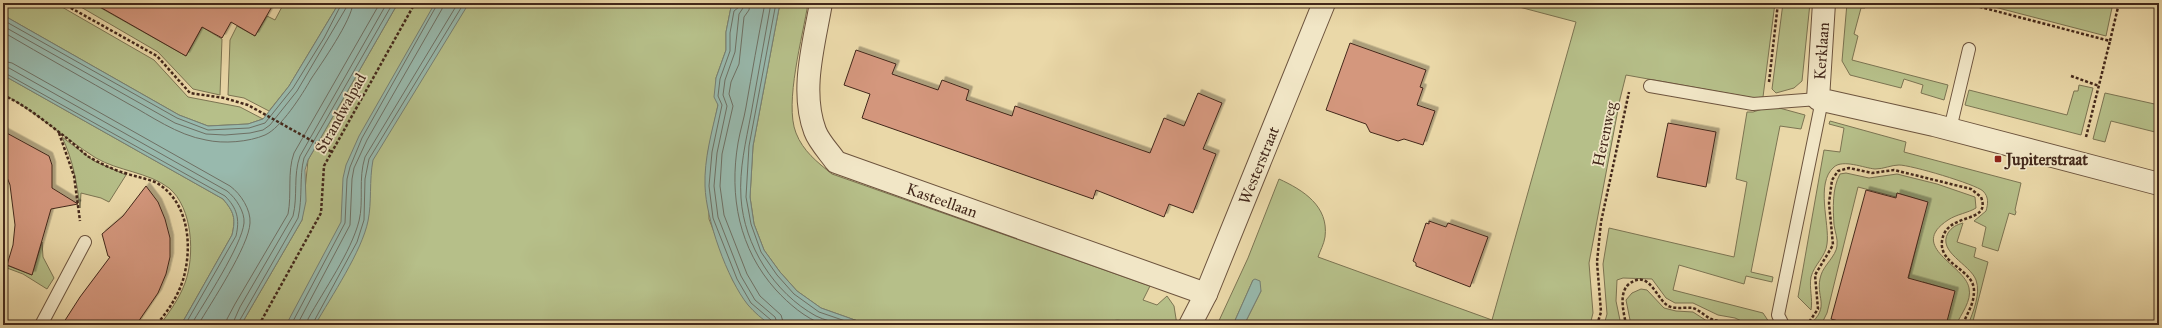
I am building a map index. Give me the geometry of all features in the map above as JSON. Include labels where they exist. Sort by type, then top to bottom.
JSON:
[{"type":"street","name":"Kasteellaan","points":[[821,3],[809,73],[808,102],[816,132],[836,162],[1206,294]]},
{"type":"street","name":"Westerstraat","points":[[1190,325],[1206,294],[1324,3]]},
{"type":"street","name":"Kerklaan","points":[[1818,99],[1824,3]]},
{"type":"street","points":[[1818,99],[1950,129],[2159,184]]},
{"type":"lane","points":[[1950,129],[1969,49]]},
{"type":"lane","points":[[1650,86],[1753,104],[1818,99],[1820,110],[1778,315],[1783,325]]},
{"type":"lane","points":[[41,325],[84,242]]},
{"type":"path","points":[[62,3],[157,56],[190,93],[224,98],[248,105],[332,152]]},
{"type":"path","name":"Strandwalpad","points":[[259,325],[321,213],[324,166],[415,3]]},
{"type":"path","points":[[1767,103],[1778,3]]},
{"type":"path","points":[[1965,3],[2110,41]]},
{"type":"path","points":[[2080,162],[2119,3]]},
{"type":"path","points":[[2071,76],[2099,86]]},
{"type":"path","name":"Herenweg","points":[[1597,325],[1601,312],[1597,262],[1601,222],[1629,92],[1635,86],[1650,86]]},
{"type":"path","points":[[3,95],[89,156],[125,173],[139,176],[156,183],[171,193],[180,207],[186,229],[188,250],[185,273],[174,300],[156,325]]},
{"type":"path","points":[[58,133],[74,176],[84,242]]},
{"type":"path","points":[[1802,325],[1809,322],[1818,309],[1815,275],[1834,245],[1829,203],[1832,180],[1838,171],[1849,168],[1872,173],[1894,170],[1971,189],[1981,197],[1982,205],[1978,214],[1974,217],[1954,222],[1948,228],[1942,242],[1946,257],[1970,280],[1974,289],[1971,310],[1964,325]]},
{"type":"path","points":[[1626,325],[1623,310],[1624,292],[1630,284],[1640,281],[1650,284],[1666,305],[1672,308],[1695,308],[1714,320],[1741,325]]},
{"type":"green space","points":[[3,3],[55,3],[154,60],[188,97],[240,107],[263,119],[248,124],[208,126],[179,115],[3,15]]},
{"type":"green space","points":[[74,3],[92,3],[186,56],[202,27],[222,39],[220,95],[193,89],[158,52]]},
{"type":"green space","points":[[284,3],[339,3],[289,86],[269,111],[244,98],[228,95],[230,40],[237,26],[255,36],[267,16],[275,20]]},
{"type":"green space","points":[[398,3],[736,3],[731,7],[726,32],[726,50],[716,78],[718,105],[708,152],[709,219],[733,281],[771,325],[241,325],[302,220],[308,160]]},
{"type":"green space","points":[[780,3],[808,3],[793,87],[793,120],[796,133],[802,145],[826,170],[832,174],[1150,286],[1143,300],[1157,305],[1167,296],[1174,306],[1177,325],[1145,326],[1117,320],[1106,325],[869,325],[821,308],[797,291],[780,272],[764,250],[754,224],[750,197],[753,146]]},
{"type":"green space","points":[[1504,3],[1775,3],[1763,97],[1754,98],[1626,75],[1620,99],[1589,263],[1593,313],[1590,325],[1244,325],[1261,291],[1253,280],[1233,325],[1217,325],[1248,258],[1279,179],[1305,194],[1319,208],[1323,216],[1325,237],[1318,257],[1492,320],[1576,22]]},
{"type":"green space","points":[[1783,3],[1810,3],[1802,81],[1794,88],[1776,93],[1772,89]]},
{"type":"green space","points":[[1847,3],[1866,3],[1865,8],[1861,8],[1854,34],[1858,36],[1852,60],[1948,85],[1944,100],[1921,93],[1923,85],[1904,79],[1901,88],[1850,75],[1842,61]]},
{"type":"green space","points":[[1979,3],[2113,3],[2106,36]]},
{"type":"green space","points":[[3,75],[223,199],[227,204],[232,212],[234,220],[232,235],[181,325],[160,325],[183,289],[190,260],[190,233],[183,207],[177,197],[169,188],[152,178],[114,166],[96,158],[27,109],[3,94]]},
{"type":"green space","points":[[2079,85],[2093,88],[2081,135],[1965,105],[1969,90],[2067,115],[2074,91],[2078,91]]},
{"type":"green space","points":[[2105,93],[2159,105],[2159,133],[2111,121],[2105,142],[2093,139]]},
{"type":"green space","points":[[1772,106],[1805,115],[1801,129],[1780,126],[1751,272],[1773,277],[1772,282],[1746,276],[1744,284],[1679,265],[1673,290],[1763,313],[1771,325],[1750,325],[1735,318],[1718,315],[1693,303],[1675,303],[1666,298],[1652,279],[1623,278],[1617,280],[1616,301],[1621,325],[1604,325],[1607,314],[1603,264],[1609,228],[1734,257],[1747,182],[1736,179],[1747,112],[1753,112]]},
{"type":"green space","points":[[1830,121],[1906,142],[1904,152],[2021,183],[2015,215],[2009,213],[1998,251],[1982,246],[1986,227],[1974,221],[1986,211],[1988,201],[1985,193],[1978,188],[1942,175],[1906,166],[1896,165],[1875,169],[1848,164],[1838,165],[1828,174],[1825,183],[1824,204],[1827,244],[1824,253],[1811,277],[1811,310],[1798,297],[1824,150],[1840,152],[1844,128],[1829,124]]},
{"type":"green space","points":[[62,137],[94,161],[126,175],[109,202],[101,198],[81,193],[80,208],[74,172]]},
{"type":"green space","points":[[1846,173],[1869,178],[1897,174],[1937,184],[1975,197],[1976,208],[1948,220],[1937,230],[1933,239],[1942,256],[1958,271],[1969,288],[1970,293],[1968,303],[1956,325],[1945,325],[1954,291],[1923,282],[1922,285],[1908,281],[1927,202],[1897,193],[1896,197],[1858,187],[1827,313],[1821,325],[1809,325],[1820,312],[1821,301],[1819,283],[1821,275],[1837,246],[1833,212],[1834,192],[1840,174]]},
{"type":"green space","points":[[1963,223],[1957,242],[1976,248],[1974,257],[1988,262],[1972,325],[1968,325],[1977,297],[1978,291],[1976,280],[1973,274],[1950,252],[1946,240],[1951,229],[1956,225]]},
{"type":"green space","points":[[42,242],[43,257],[54,278],[47,289],[23,274],[7,268],[6,265],[32,275]]},
{"type":"green space","points":[[1641,289],[1647,290],[1664,308],[1676,311],[1693,312],[1710,323],[1717,325],[1631,325],[1626,300],[1632,293]]},
{"type":"water","points":[[339,3],[398,3],[308,160],[305,170],[306,201],[302,220],[241,325],[181,325],[232,235],[234,220],[230,208],[223,199],[3,75],[3,15],[179,115],[208,126],[248,124],[263,119],[289,86]]},
{"type":"water","points":[[435,3],[469,3],[373,160],[368,221],[365,233],[353,260],[315,325],[286,325],[341,222],[343,178],[346,165],[359,136]]},
{"type":"water","points":[[736,3],[780,3],[753,146],[750,197],[754,224],[764,250],[780,272],[797,291],[821,308],[869,325],[771,325],[748,305],[740,294],[725,265],[709,215],[706,200],[705,176],[709,145],[718,105],[714,97],[716,78],[726,50],[726,32],[731,7]]},
{"type":"water","points":[[1255,279],[1260,281],[1261,291],[1244,325],[1233,325],[1253,280]]},
{"type":"building","points":[[93,3],[274,3],[255,36],[231,22],[222,38],[202,27],[186,56]]},
{"type":"building","points":[[1350,43],[1426,70],[1420,87],[1423,88],[1417,105],[1435,111],[1423,145],[1404,139],[1398,141],[1370,132],[1366,124],[1326,110]]},
{"type":"building","points":[[856,50],[896,64],[892,74],[938,90],[942,80],[969,90],[966,100],[1012,116],[1015,106],[1150,153],[1164,118],[1184,126],[1198,93],[1222,103],[1203,149],[1216,154],[1193,213],[1169,204],[1164,217],[1096,190],[1093,199],[862,118],[870,94],[844,85]]},
{"type":"building","points":[[1668,123],[1716,132],[1706,187],[1657,177]]},
{"type":"building","points":[[3,131],[49,156],[52,165],[52,188],[78,204],[51,209],[32,275],[7,265],[13,245],[15,225],[10,185],[3,167]]},
{"type":"building","points":[[146,186],[158,202],[165,219],[170,238],[170,257],[166,274],[158,293],[136,325],[62,325],[80,297],[110,257],[108,256],[102,234],[123,216]]},
{"type":"building","points":[[1866,190],[1896,198],[1897,193],[1928,202],[1908,278],[1955,291],[1946,325],[1853,325],[1831,319]]},
{"type":"building","points":[[1429,221],[1446,227],[1448,223],[1488,237],[1470,287],[1416,266],[1416,263],[1413,261],[1426,223],[1429,224]]},
{"type":"place","name":"Jupiterstraat","points":[[1998,159]]}]
